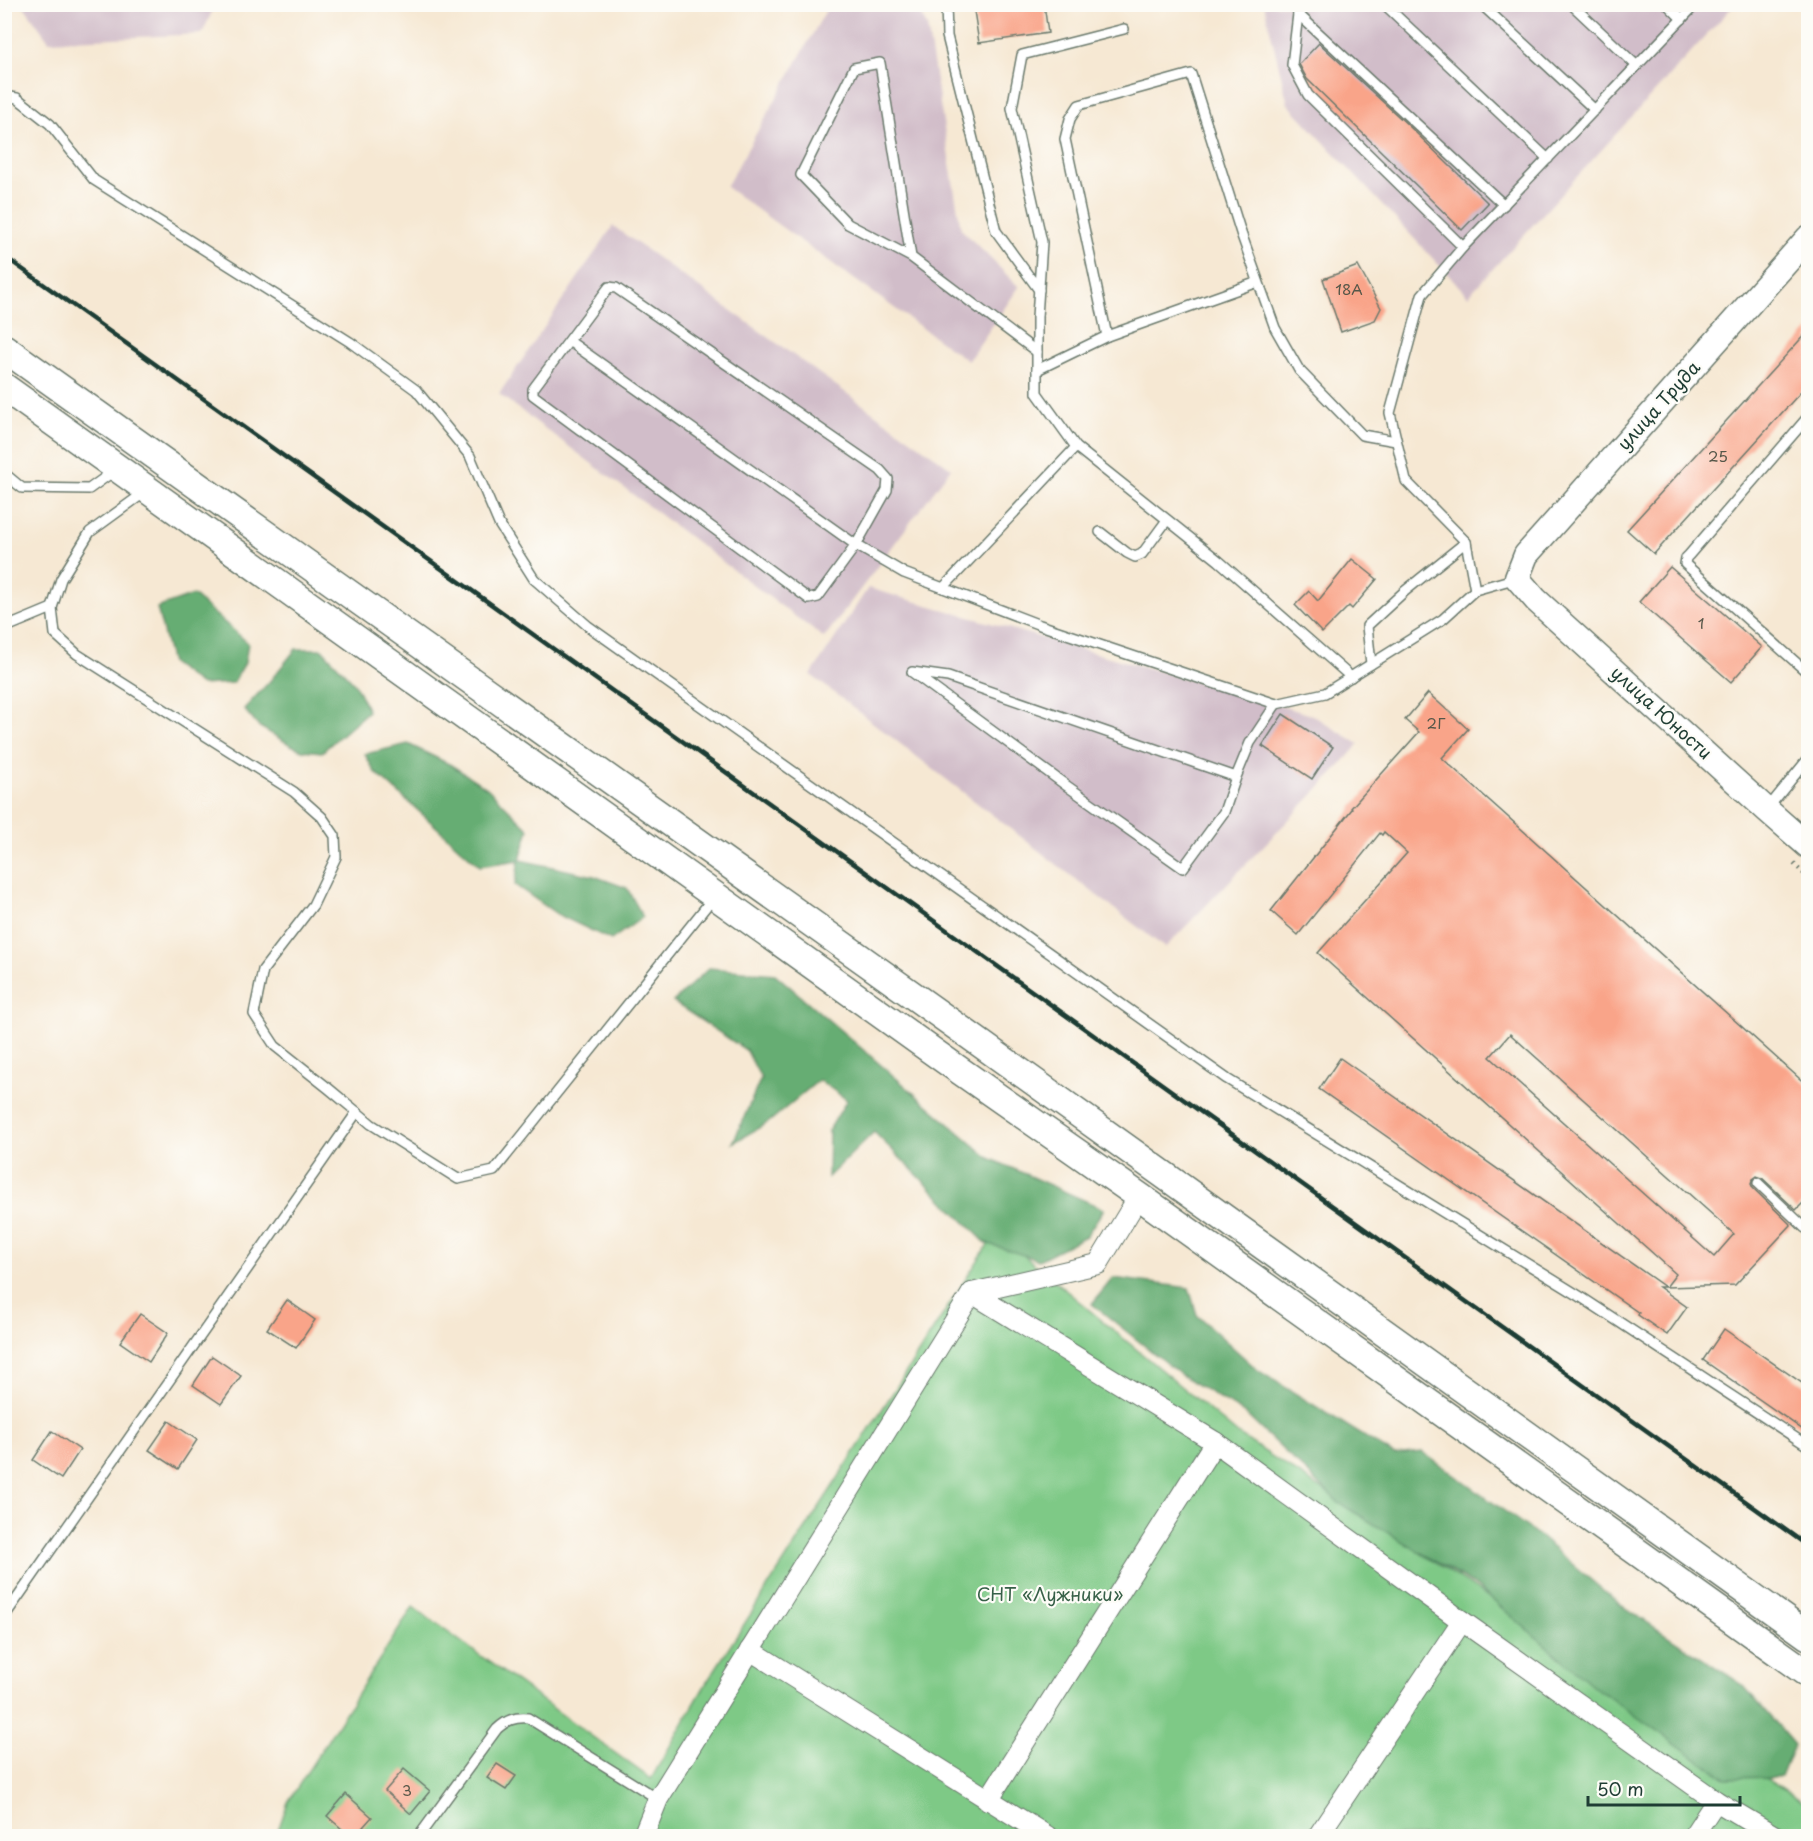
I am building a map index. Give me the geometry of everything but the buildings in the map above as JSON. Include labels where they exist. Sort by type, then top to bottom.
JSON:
[{"type":"main road","points":[[4,348],[1809,1636]]},
{"type":"main road","points":[[4,387],[117,470],[1809,1674]]},
{"type":"street","name":"улица Труда","points":[[1517,578],[1526,555],[1809,238]]},
{"type":"street","name":"улица Юности","points":[[1517,578],[1536,600],[1809,846]]},
{"type":"street","points":[[643,1836],[658,1799],[972,1293],[1098,1264],[1139,1196]]},
{"type":"street","points":[[972,1293],[1215,1442],[1716,1801],[1775,1836]]},
{"type":"street","points":[[988,1800],[1215,1442]]},
{"type":"street","points":[[1318,1836],[1462,1621]]},
{"type":"street","points":[[750,1650],[1047,1836]]},
{"type":"street","points":[[1693,1836],[1716,1801]]},
{"type":"lane","points":[[946,4],[947,36],[996,231],[1039,290]]},
{"type":"lane","points":[[1384,4],[1548,159]]},
{"type":"lane","points":[[1480,4],[1595,110]]},
{"type":"lane","points":[[1571,4],[1637,66]]},
{"type":"lane","points":[[1667,4],[1682,19]]},
{"type":"lane","points":[[1475,591],[1466,542],[1406,481],[1390,413],[1422,295],[1463,247],[1696,4]]},
{"type":"lane","points":[[1298,9],[1504,205]]},
{"type":"lane","points":[[1298,9],[1292,65],[1308,95],[1463,247]]},
{"type":"lane","points":[[1124,29],[1022,56],[1012,108],[1042,242],[1037,393],[1076,447],[1219,561],[1351,677]]},
{"type":"lane","points":[[911,257],[880,63],[854,68],[801,175],[848,224],[911,257],[1037,352]]},
{"type":"lane","points":[[1107,336],[1065,139],[1070,119],[1079,105],[1191,74],[1241,233],[1275,328],[1299,370],[1362,435],[1396,441]]},
{"type":"lane","points":[[4,96],[17,98],[50,124],[94,180],[350,342],[416,390],[470,456],[499,524],[534,579],[588,626],[1227,1079],[1581,1297],[1809,1446]]},
{"type":"lane","points":[[1037,370],[1107,336],[1258,282]]},
{"type":"lane","points":[[609,287],[616,288],[880,470],[888,479],[887,490],[856,545],[818,597],[809,599],[533,395],[533,389],[609,287]]},
{"type":"lane","points":[[569,341],[856,545],[904,573],[1040,625],[1276,704],[1325,693],[1443,619],[1475,591],[1517,578]]},
{"type":"lane","points":[[1809,417],[1686,558],[1685,564],[1809,673]]},
{"type":"lane","points":[[943,588],[1076,447]]},
{"type":"lane","points":[[4,473],[22,488],[90,489],[117,470]]},
{"type":"lane","points":[[147,490],[90,532],[62,579],[52,608],[55,634],[77,654],[294,792],[322,817],[336,836],[336,857],[313,905],[264,970],[255,1014],[275,1046],[371,1124],[458,1179],[494,1171],[715,896]]},
{"type":"lane","points":[[1100,532],[1135,557],[1142,554],[1167,520]]},
{"type":"lane","points":[[1371,664],[1367,626],[1405,591],[1466,542]]},
{"type":"lane","points":[[4,628],[52,608]]},
{"type":"lane","points":[[1236,777],[948,677],[912,672],[1058,780],[1183,868],[1224,812],[1251,743],[1276,704]]},
{"type":"lane","points":[[1767,810],[1809,759]]},
{"type":"lane","points":[[4,1617],[357,1112]]},
{"type":"lane","points":[[1758,1183],[1805,1228],[1809,1228]]},
{"type":"lane","points":[[419,1836],[497,1728],[506,1720],[516,1717],[528,1718],[658,1799]]},
{"type":"path","points":[[1806,1836],[1809,1831]]},
{"type":"shaded area","points":[[23,5],[215,5],[202,34],[49,41]]},
{"type":"shaded area","points":[[829,5],[915,5],[927,26],[961,229],[1019,287],[968,361],[726,187]]},
{"type":"shaded area","points":[[1264,5],[1734,5],[1468,296],[1288,104]]},
{"type":"shaded area","points":[[613,226],[951,468],[824,638],[499,394]]},
{"type":"shaded area","points":[[868,588],[1312,715],[1359,744],[1165,948],[811,675]]},
{"type":"green space","points":[[193,595],[248,643],[245,663],[233,683],[201,685],[171,663],[157,608]]},
{"type":"green space","points":[[296,649],[322,649],[355,684],[368,711],[322,752],[302,750],[291,745],[258,726],[244,709]]},
{"type":"green space","points":[[408,744],[451,765],[487,788],[529,829],[520,860],[594,876],[627,888],[643,917],[611,940],[557,914],[515,885],[519,860],[480,866],[374,771],[365,754]]},
{"type":"green space","points":[[709,968],[775,974],[989,1158],[1104,1209],[1086,1236],[1039,1260],[986,1243],[874,1132],[828,1177],[829,1130],[847,1100],[819,1080],[769,1122],[733,1143],[761,1078],[746,1050],[673,1002]]},
{"type":"green space","name":"СНТ «Лужники»","points":[[996,1232],[1239,1435],[1808,1805],[1808,1836],[276,1836],[288,1802],[413,1607],[651,1779],[707,1682]]},
{"type":"green space","points":[[1113,1278],[1189,1288],[1197,1315],[1259,1371],[1394,1455],[1422,1452],[1534,1532],[1622,1606],[1743,1685],[1794,1745],[1781,1777],[1725,1778],[1597,1689],[1476,1586],[1339,1503],[1244,1413],[1181,1375],[1092,1304]]},
{"type":"railway","points":[[4,256],[1808,1546]]}]
